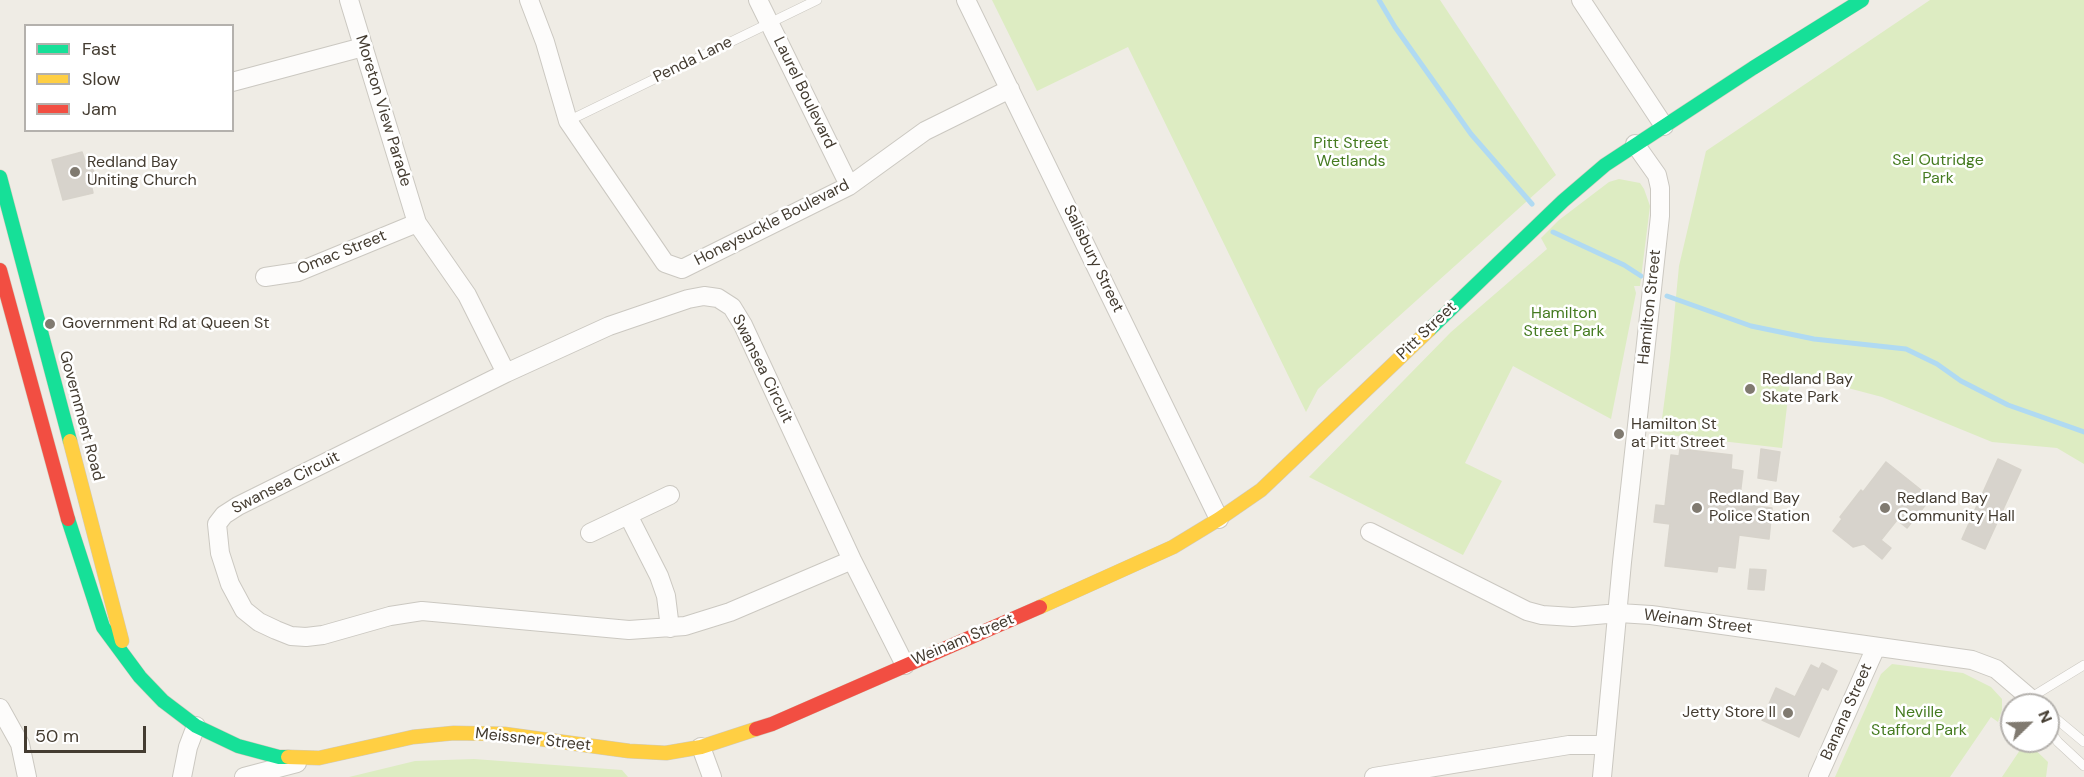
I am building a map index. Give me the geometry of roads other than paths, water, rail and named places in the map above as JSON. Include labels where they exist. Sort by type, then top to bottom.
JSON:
[{"type":"street","name":"Moreton View Parade","points":[[349,0],[417,223],[467,295],[506,373]]},
{"type":"street","name":"Honeysuckle Boulevard","points":[[529,0],[545,42],[568,121],[665,263],[681,269],[849,185],[924,130],[1011,89]]},
{"type":"street","name":"Laurel Boulevard","points":[[758,0],[849,185]]},
{"type":"street","name":"Salisbury Street","points":[[966,0],[1219,519]]},
{"type":"street","points":[[1581,0],[1664,126]]},
{"type":"street","points":[[1635,144],[1862,0]]},
{"type":"street","points":[[234,81],[363,47]]},
{"type":"street","name":"Pitt Street","points":[[1219,519],[1261,490],[1563,201],[1605,165],[1635,144]]},
{"type":"street","name":"Hamilton Street","points":[[1602,777],[1622,562],[1660,216],[1660,188],[1657,175],[1635,144]]},
{"type":"street","name":"Government Road","points":[[1,185],[117,616],[124,653]]},
{"type":"street","name":"Omac Street","points":[[265,277],[298,272],[417,223]]},
{"type":"street","name":"Government Road","points":[[0,270],[65,511],[103,627],[157,695],[196,726]]},
{"type":"street","name":"Swansea Circuit","points":[[852,560],[704,622],[670,628],[629,630],[423,611],[390,616],[323,635],[306,637],[291,636],[276,630],[259,622],[244,610],[230,584],[220,553],[217,524],[225,514],[238,506],[506,373],[609,326],[688,299],[704,296],[717,298],[732,307],[743,325],[852,560],[905,665]]},
{"type":"street","points":[[0,306],[18,341]]},
{"type":"street","points":[[590,533],[670,495]]},
{"type":"street","points":[[628,515],[659,576],[666,596],[670,628]]},
{"type":"street","name":"Weinam Street","points":[[701,747],[772,724],[1116,574],[1173,547],[1219,519]]},
{"type":"street","name":"Weinam Street","points":[[1370,532],[1527,611],[1542,615],[1565,617],[1619,613],[1735,626],[1972,660],[1996,669],[2023,693]]},
{"type":"street","name":"Banana Street","points":[[1818,777],[1876,646]]},
{"type":"street","points":[[0,708],[20,744],[27,777]]},
{"type":"street","points":[[182,777],[188,747],[196,726]]},
{"type":"street","name":"Meissner Street","points":[[196,726],[238,747],[279,757],[319,758],[413,737],[454,733],[504,734],[629,751],[666,753],[701,747]]},
{"type":"street","points":[[1374,777],[1569,745],[1604,745]]},
{"type":"street","points":[[701,747],[712,777]]},
{"type":"street","points":[[244,777],[319,758]]},
{"type":"lane","name":"Penda Lane","points":[[568,121],[817,0]]},
{"type":"lane","points":[[2047,693],[2084,665]]},
{"type":"lane","points":[[2060,722],[2084,742]]},
{"type":"lane","points":[[2060,744],[2084,766]]},
{"type":"waterway","points":[[1379,0],[1395,27],[1471,134],[1532,204]]},
{"type":"waterway","points":[[1553,232],[1624,265],[1641,276]]},
{"type":"waterway","points":[[1667,296],[1751,326],[1814,339],[1906,349],[2008,405],[2084,432]]},
{"type":"place","name":"Redland Bay Uniting Church","points":[[75,172]]},
{"type":"place","name":"Government Rd at Queen St","points":[[50,324]]},
{"type":"place","name":"Redland Bay Skate Park","points":[[1750,389]]},
{"type":"place","name":"Hamilton St at Pitt Street","points":[[1619,434]]},
{"type":"place","name":"Redland Bay Police Station","points":[[1697,508]]},
{"type":"place","name":"Redland Bay Community Hall","points":[[1885,508]]},
{"type":"place","name":"Jetty Store II","points":[[1788,713]]},
{"type":"park label","name":"Pitt Street Wetlands","points":[[1351,153]]},
{"type":"park label","name":"Sel Outridge Park","points":[[1938,170]]},
{"type":"park label","name":"Hamilton Street Park","points":[[1564,323]]},
{"type":"park label","name":"Neville Stafford Park","points":[[1919,722]]}]
